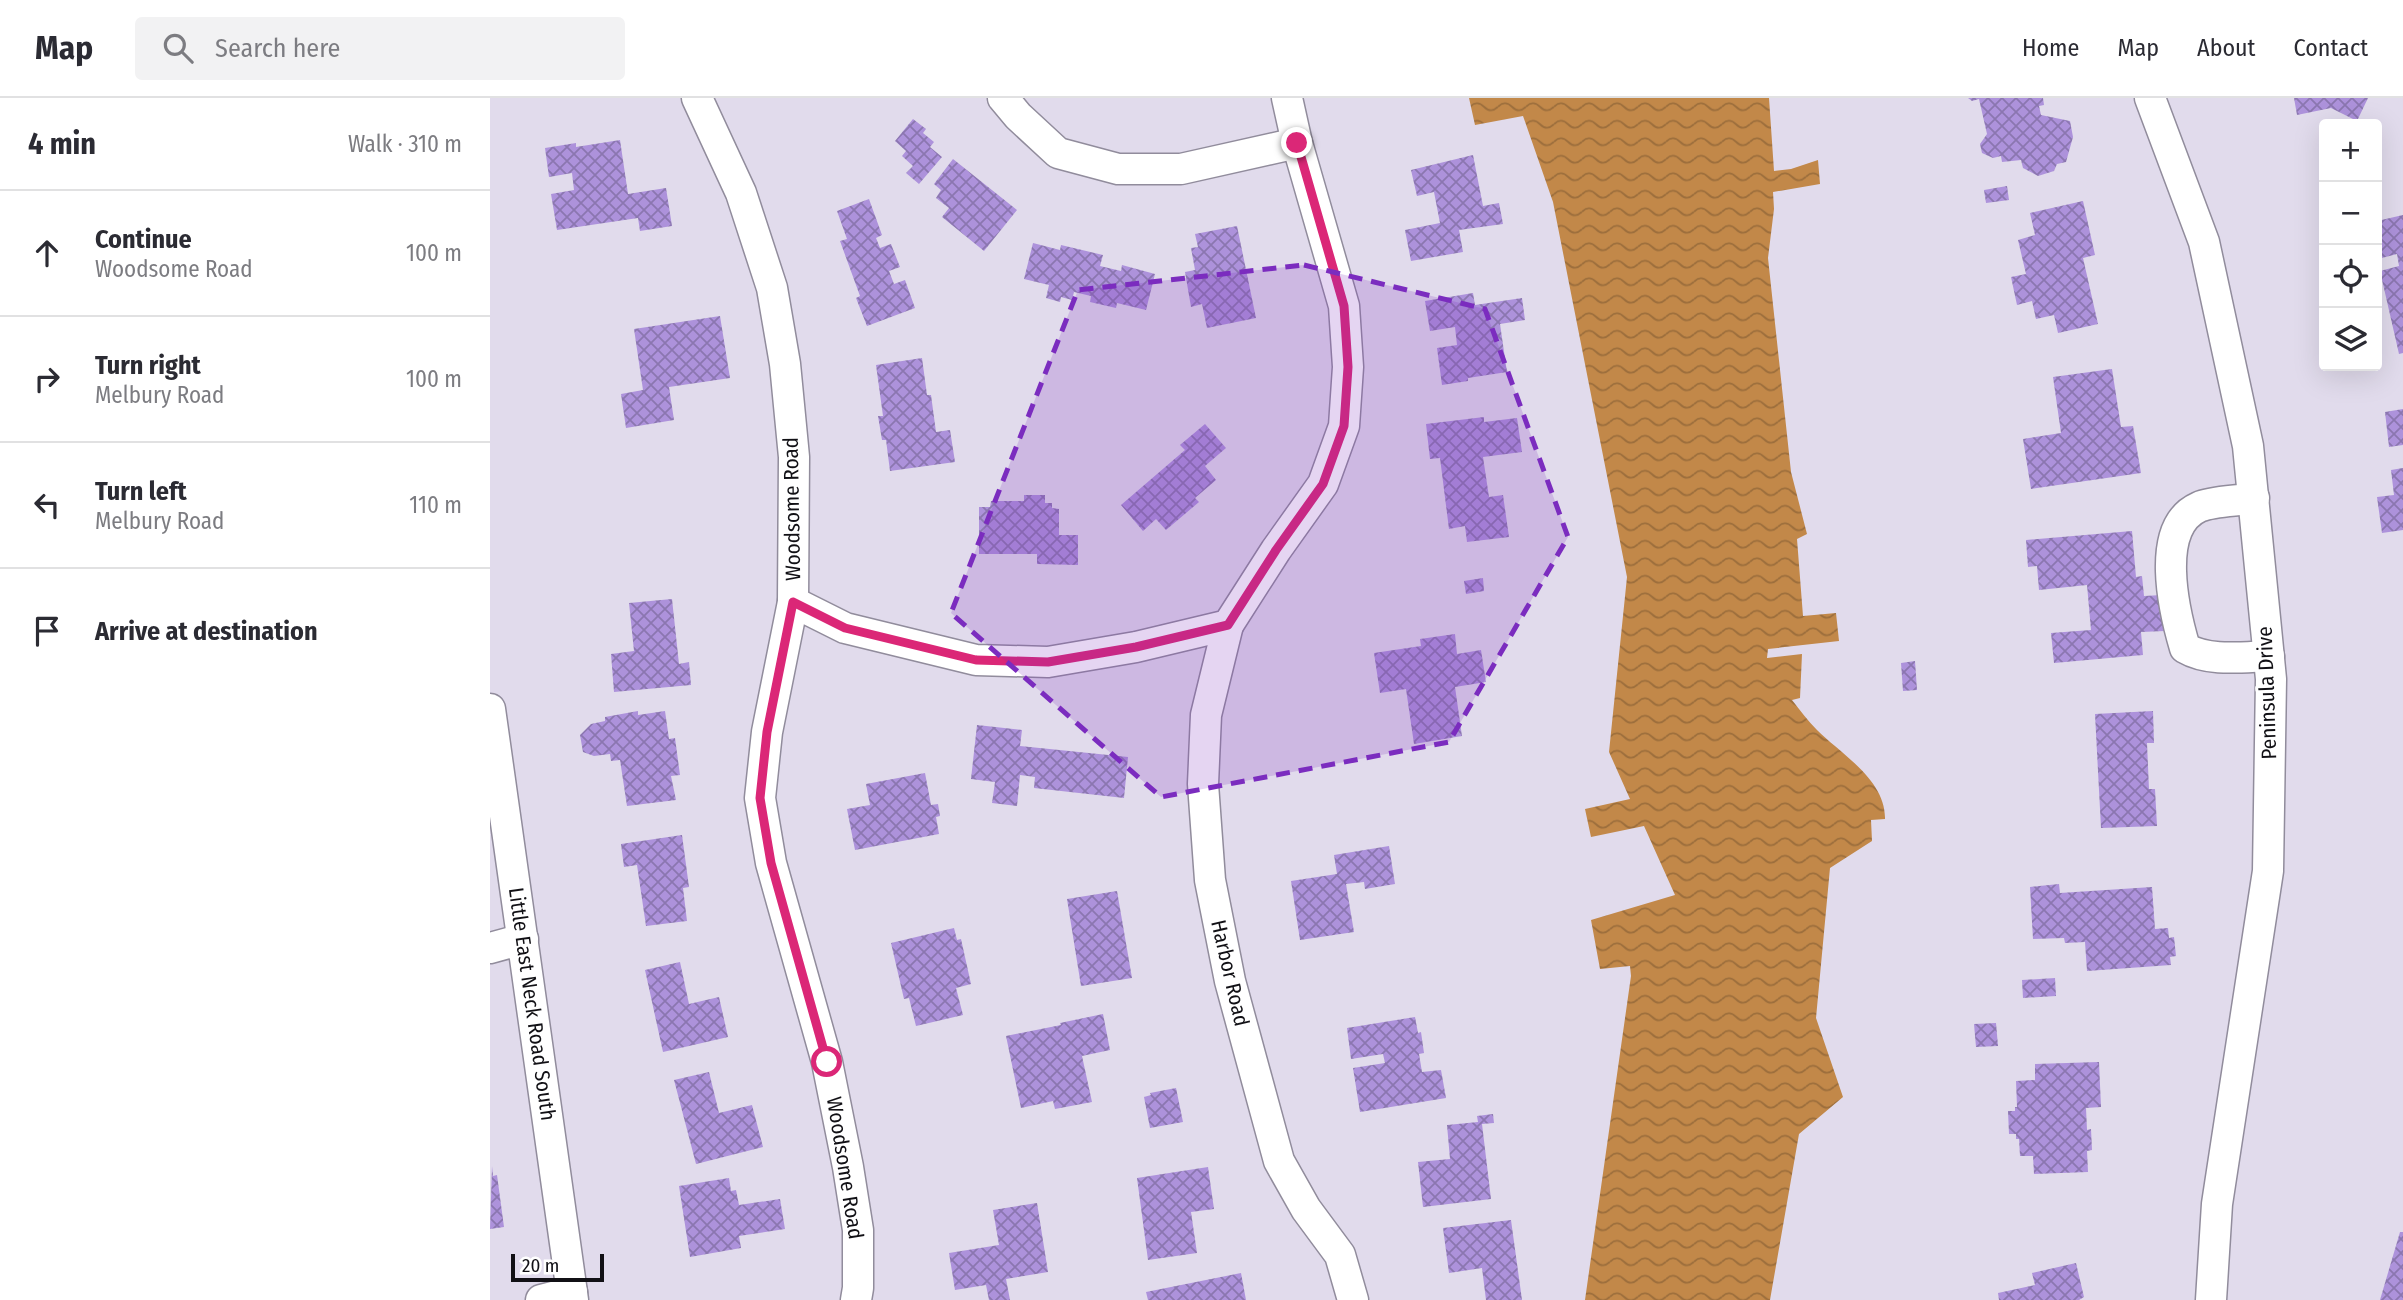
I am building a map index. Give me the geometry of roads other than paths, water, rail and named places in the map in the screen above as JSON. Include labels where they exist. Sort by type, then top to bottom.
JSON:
[{"type":"street","name":"Woodsome Road","points":[[697,98],[741,193],[772,288],[785,364],[794,457],[793,602],[767,732],[760,798],[771,863],[827,1062],[848,1167],[858,1230],[856,1300]]},
{"type":"street","points":[[1003,98],[1018,116],[1058,153],[1118,169],[1181,169],[1297,143]]},
{"type":"street","name":"Harbor Road","points":[[1287,98],[1297,143],[1344,306],[1348,367],[1344,426],[1323,484],[1228,625],[1206,715],[1203,784],[1210,880],[1230,981],[1279,1161],[1306,1209],[1340,1255],[1353,1300]]},
{"type":"street","name":"Peninsula Drive","points":[[2151,98],[2204,242],[2248,446],[2271,679],[2268,871],[2217,1204],[2211,1300]]},
{"type":"street","points":[[2253,498],[2200,506],[2187,516],[2177,528],[2171,545],[2173,584],[2185,648],[2196,654],[2218,657],[2269,656]]},
{"type":"street","points":[[793,602],[845,628],[976,660],[1048,662],[1136,647],[1228,625]]},
{"type":"street","name":"Little East Neck Road South","points":[[490,709],[573,1296]]},
{"type":"street","points":[[490,948],[523,939]]},
{"type":"street","points":[[541,1300],[573,1296]]},
{"type":"water","points":[[1469,98],[1769,98],[1774,171],[1791,169],[1818,160],[1820,184],[1773,192],[1774,209],[1768,258],[1791,472],[1807,534],[1797,539],[1803,616],[1836,613],[1839,641],[1768,649],[1767,658],[1802,654],[1800,698],[1792,700],[1817,730],[1870,780],[1883,805],[1885,819],[1871,820],[1872,841],[1830,868],[1816,1018],[1843,1097],[1799,1134],[1770,1300],[1585,1300],[1631,976],[1630,966],[1600,969],[1591,920],[1675,895],[1644,826],[1591,837],[1585,809],[1630,799],[1609,752],[1627,577],[1553,202],[1523,116],[1475,125]]}]
